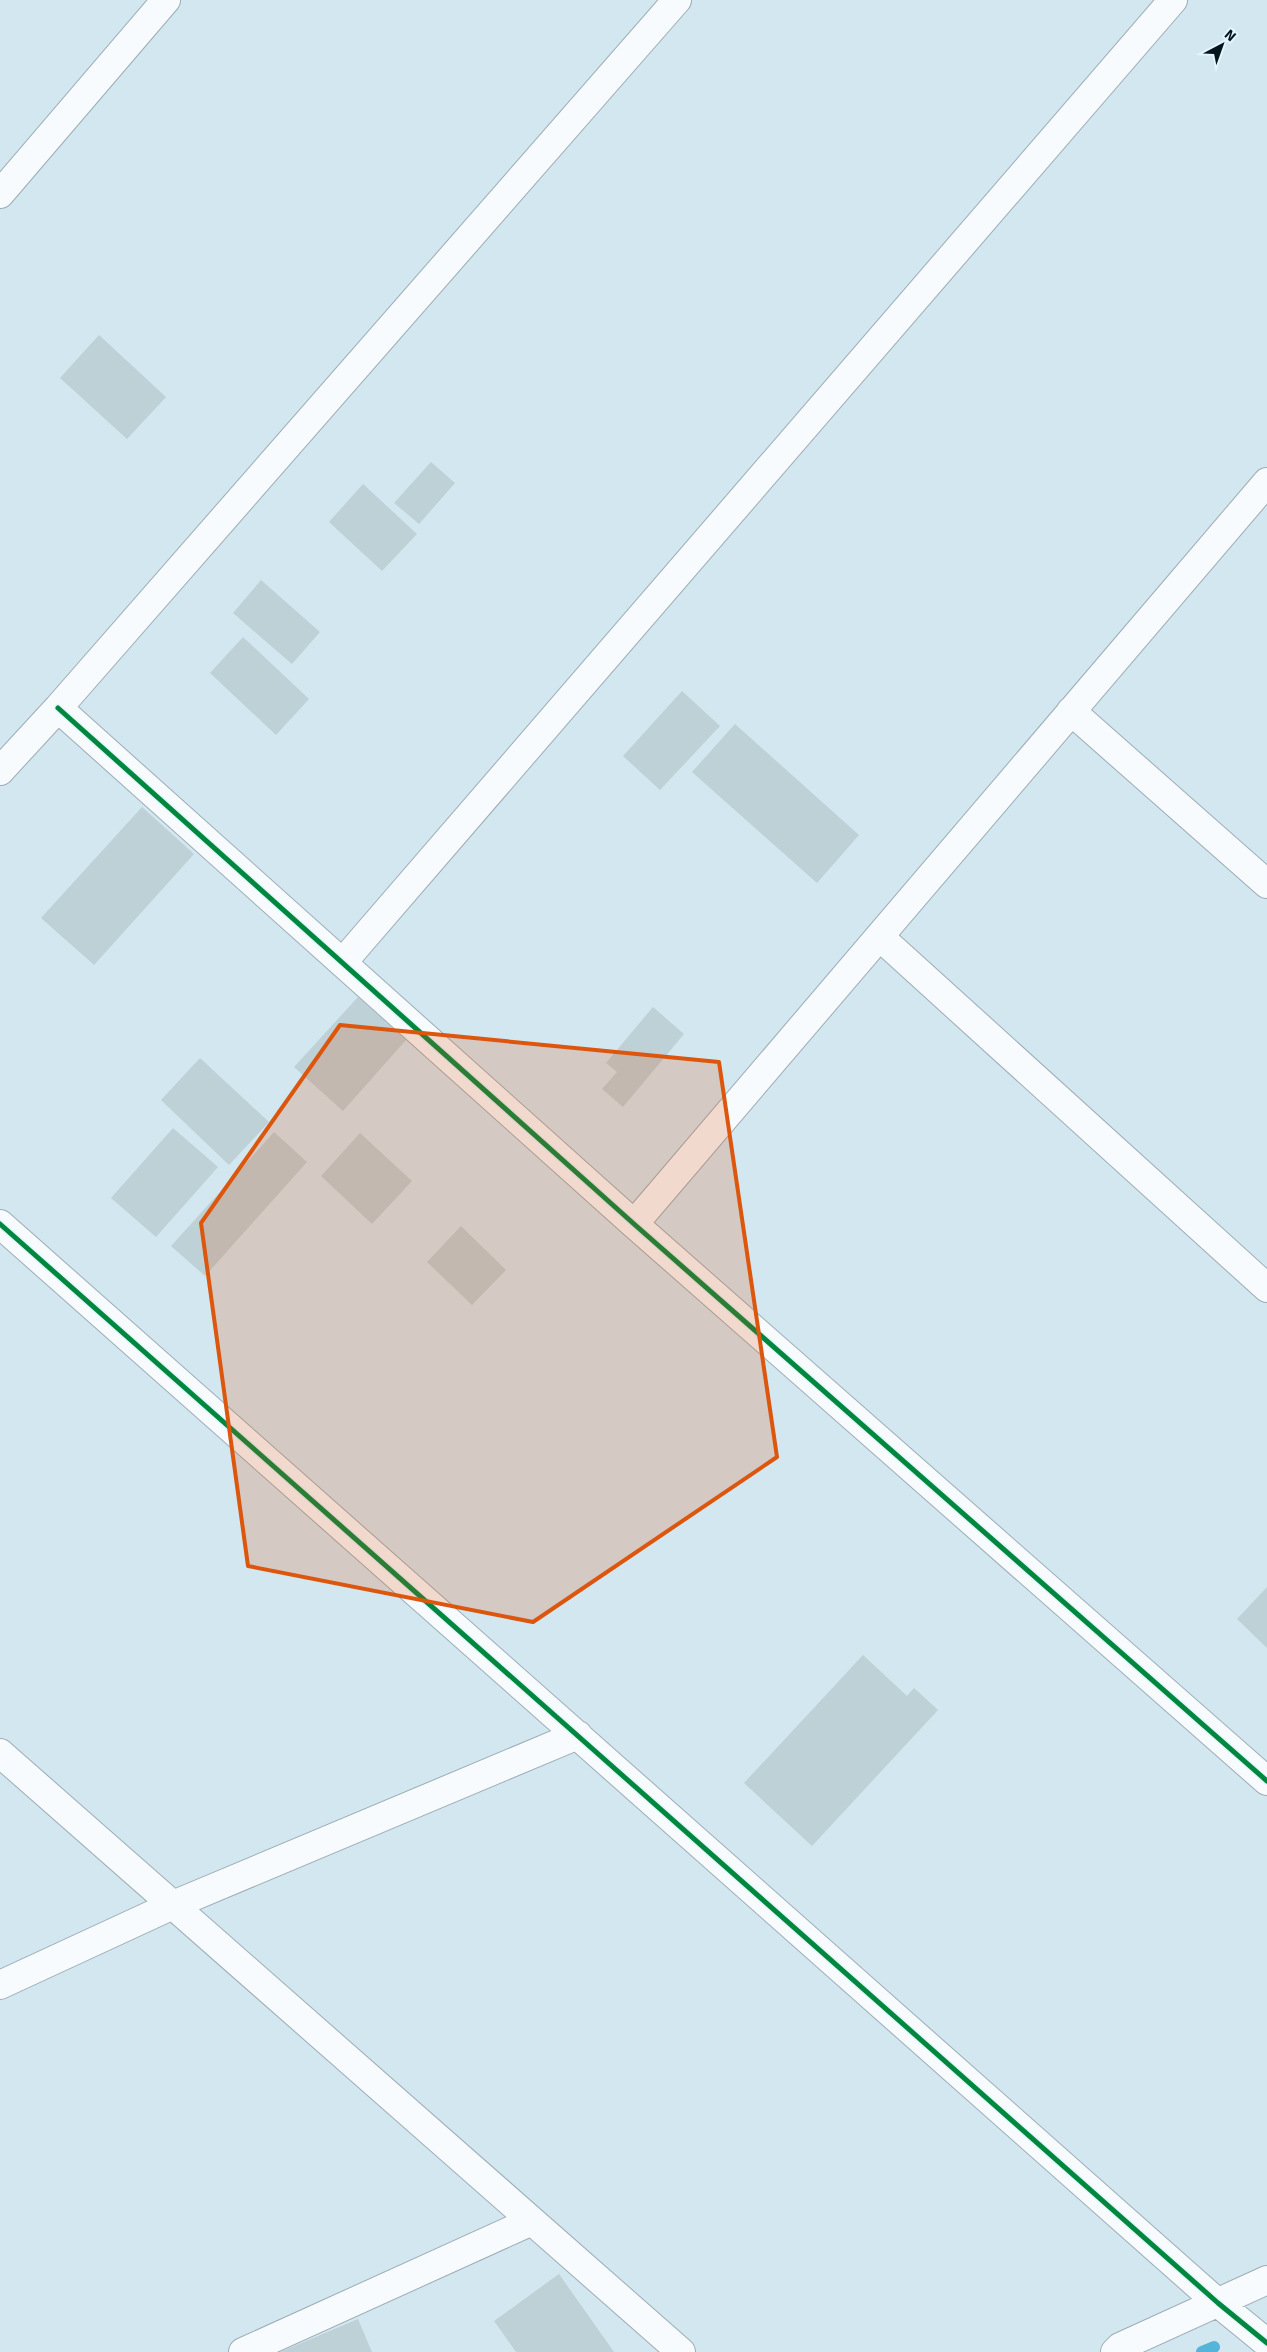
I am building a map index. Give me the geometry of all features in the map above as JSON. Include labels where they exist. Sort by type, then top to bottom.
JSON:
[{"type":"street","points":[[0,194],[166,0]]},
{"type":"street","points":[[0,770],[58,708],[677,0]]},
{"type":"street","points":[[343,962],[1173,0]]},
{"type":"street","points":[[634,1224],[1071,711],[1265,487]]},
{"type":"street","points":[[58,708],[634,1224],[1267,1781]]},
{"type":"street","points":[[1071,711],[1267,884]]},
{"type":"street","points":[[880,937],[1267,1288]]},
{"type":"street","points":[[0,1224],[1218,2303],[1267,2343]]},
{"type":"street","points":[[0,1985],[173,1905],[578,1735]]},
{"type":"street","points":[[0,1754],[680,2352]]},
{"type":"street","points":[[243,2352],[532,2221]]},
{"type":"street","points":[[1115,2352],[1120,2347],[1267,2280]]},
{"type":"highlighted area","points":[[340,1025],[719,1062],[777,1457],[533,1622],[248,1566],[201,1223]]},
{"type":"building","points":[[99,335],[166,397],[127,439],[60,378]]},
{"type":"building","points":[[431,462],[455,483],[419,524],[394,503]]},
{"type":"building","points":[[363,484],[417,534],[382,571],[329,522]]},
{"type":"building","points":[[261,580],[320,632],[292,664],[233,613]]},
{"type":"building","points":[[243,637],[309,699],[276,735],[210,673]]},
{"type":"building","points":[[682,691],[720,726],[660,790],[623,756]]},
{"type":"building","points":[[735,724],[859,835],[817,883],[692,772]]},
{"type":"building","points":[[142,807],[194,854],[94,965],[41,918]]},
{"type":"building","points":[[358,997],[406,1040],[343,1111],[294,1067]]},
{"type":"building","points":[[653,1007],[684,1034],[623,1107],[602,1089],[617,1072],[606,1063]]},
{"type":"building","points":[[200,1058],[269,1122],[229,1165],[161,1100]]},
{"type":"building","points":[[173,1128],[218,1167],[156,1237],[111,1198]]},
{"type":"building","points":[[274,1132],[307,1162],[205,1276],[171,1246]]},
{"type":"building","points":[[360,1133],[412,1181],[372,1224],[321,1176]]},
{"type":"building","points":[[461,1226],[506,1270],[472,1305],[427,1262]]},
{"type":"building","points":[[1267,1587],[1267,1648],[1237,1619]]},
{"type":"building","points":[[863,1655],[907,1696],[914,1688],[938,1710],[812,1846],[744,1783]]},
{"type":"building","points":[[559,2274],[614,2352],[516,2352],[494,2321]]},
{"type":"building","points":[[358,2319],[372,2352],[280,2352]]},
{"type":"waterway","points":[[1202,2352],[1214,2347]]},
{"type":"cycle path","points":[[58,708],[634,1224],[1267,1781]]},
{"type":"cycle path","points":[[0,1224],[1218,2303],[1267,2343]]}]
